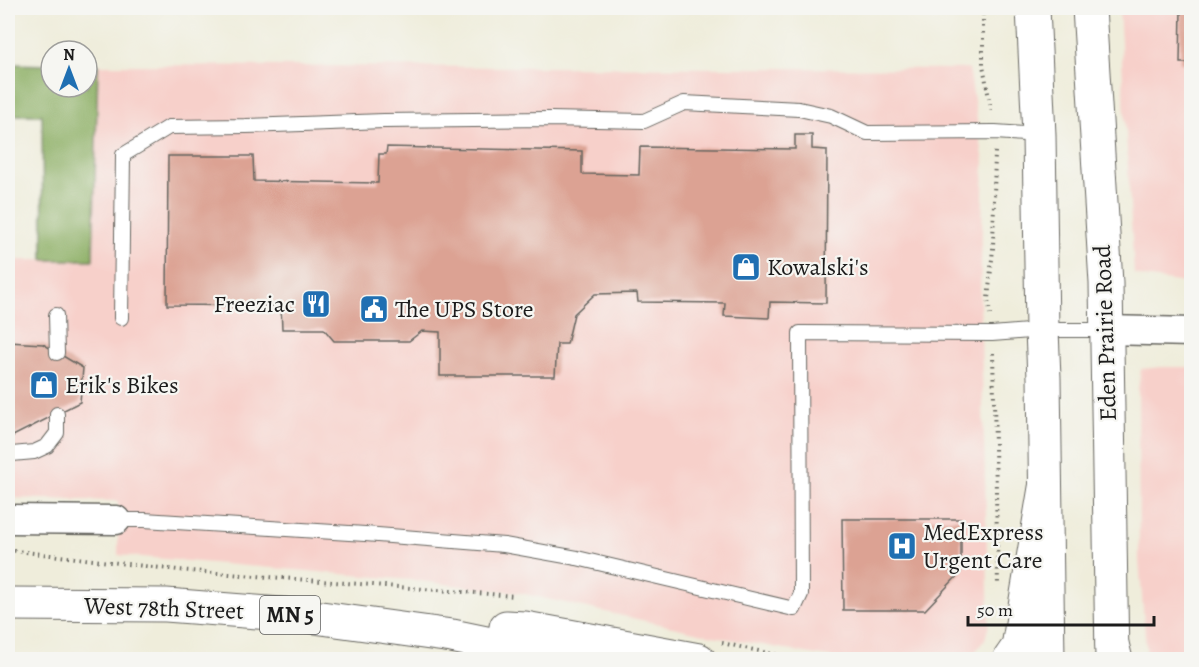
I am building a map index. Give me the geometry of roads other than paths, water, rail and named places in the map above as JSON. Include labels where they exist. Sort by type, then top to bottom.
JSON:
[{"type":"main road","points":[[1033,8],[1039,135],[1048,660]]},
{"type":"main road","name":"Eden Prairie Road","points":[[1089,8],[1105,272],[1114,654]]},
{"type":"main road","points":[[1009,660],[1017,647],[1046,489]]},
{"type":"main road","name":"West 78th Street","points":[[8,604],[166,605],[308,616],[452,636],[569,660]]},
{"type":"main road","points":[[308,616],[525,628],[710,651]]},
{"type":"street","points":[[1106,330],[1191,332]]},
{"type":"street","points":[[8,519],[116,520]]},
{"type":"lane","points":[[121,318],[123,155],[169,127],[550,119],[644,121],[684,103],[799,109],[831,116],[867,132],[995,132],[1039,135]]},
{"type":"lane","points":[[56,315],[57,353]]},
{"type":"lane","points":[[116,520],[365,534],[504,545],[577,558],[794,609],[801,594],[800,333],[993,334],[1042,330],[1106,330]]},
{"type":"lane","points":[[8,456],[34,452],[47,446],[57,433],[57,414]]},
{"type":"place","name":"Kowalski's","points":[[746,267]]},
{"type":"place","name":"Freeziac","points":[[316,304]]},
{"type":"place","name":"The UPS Store","points":[[374,309]]},
{"type":"place","name":"Erik's Bikes","points":[[44,385]]},
{"type":"place","name":"MedExpress Urgent Care","points":[[902,546]]}]
